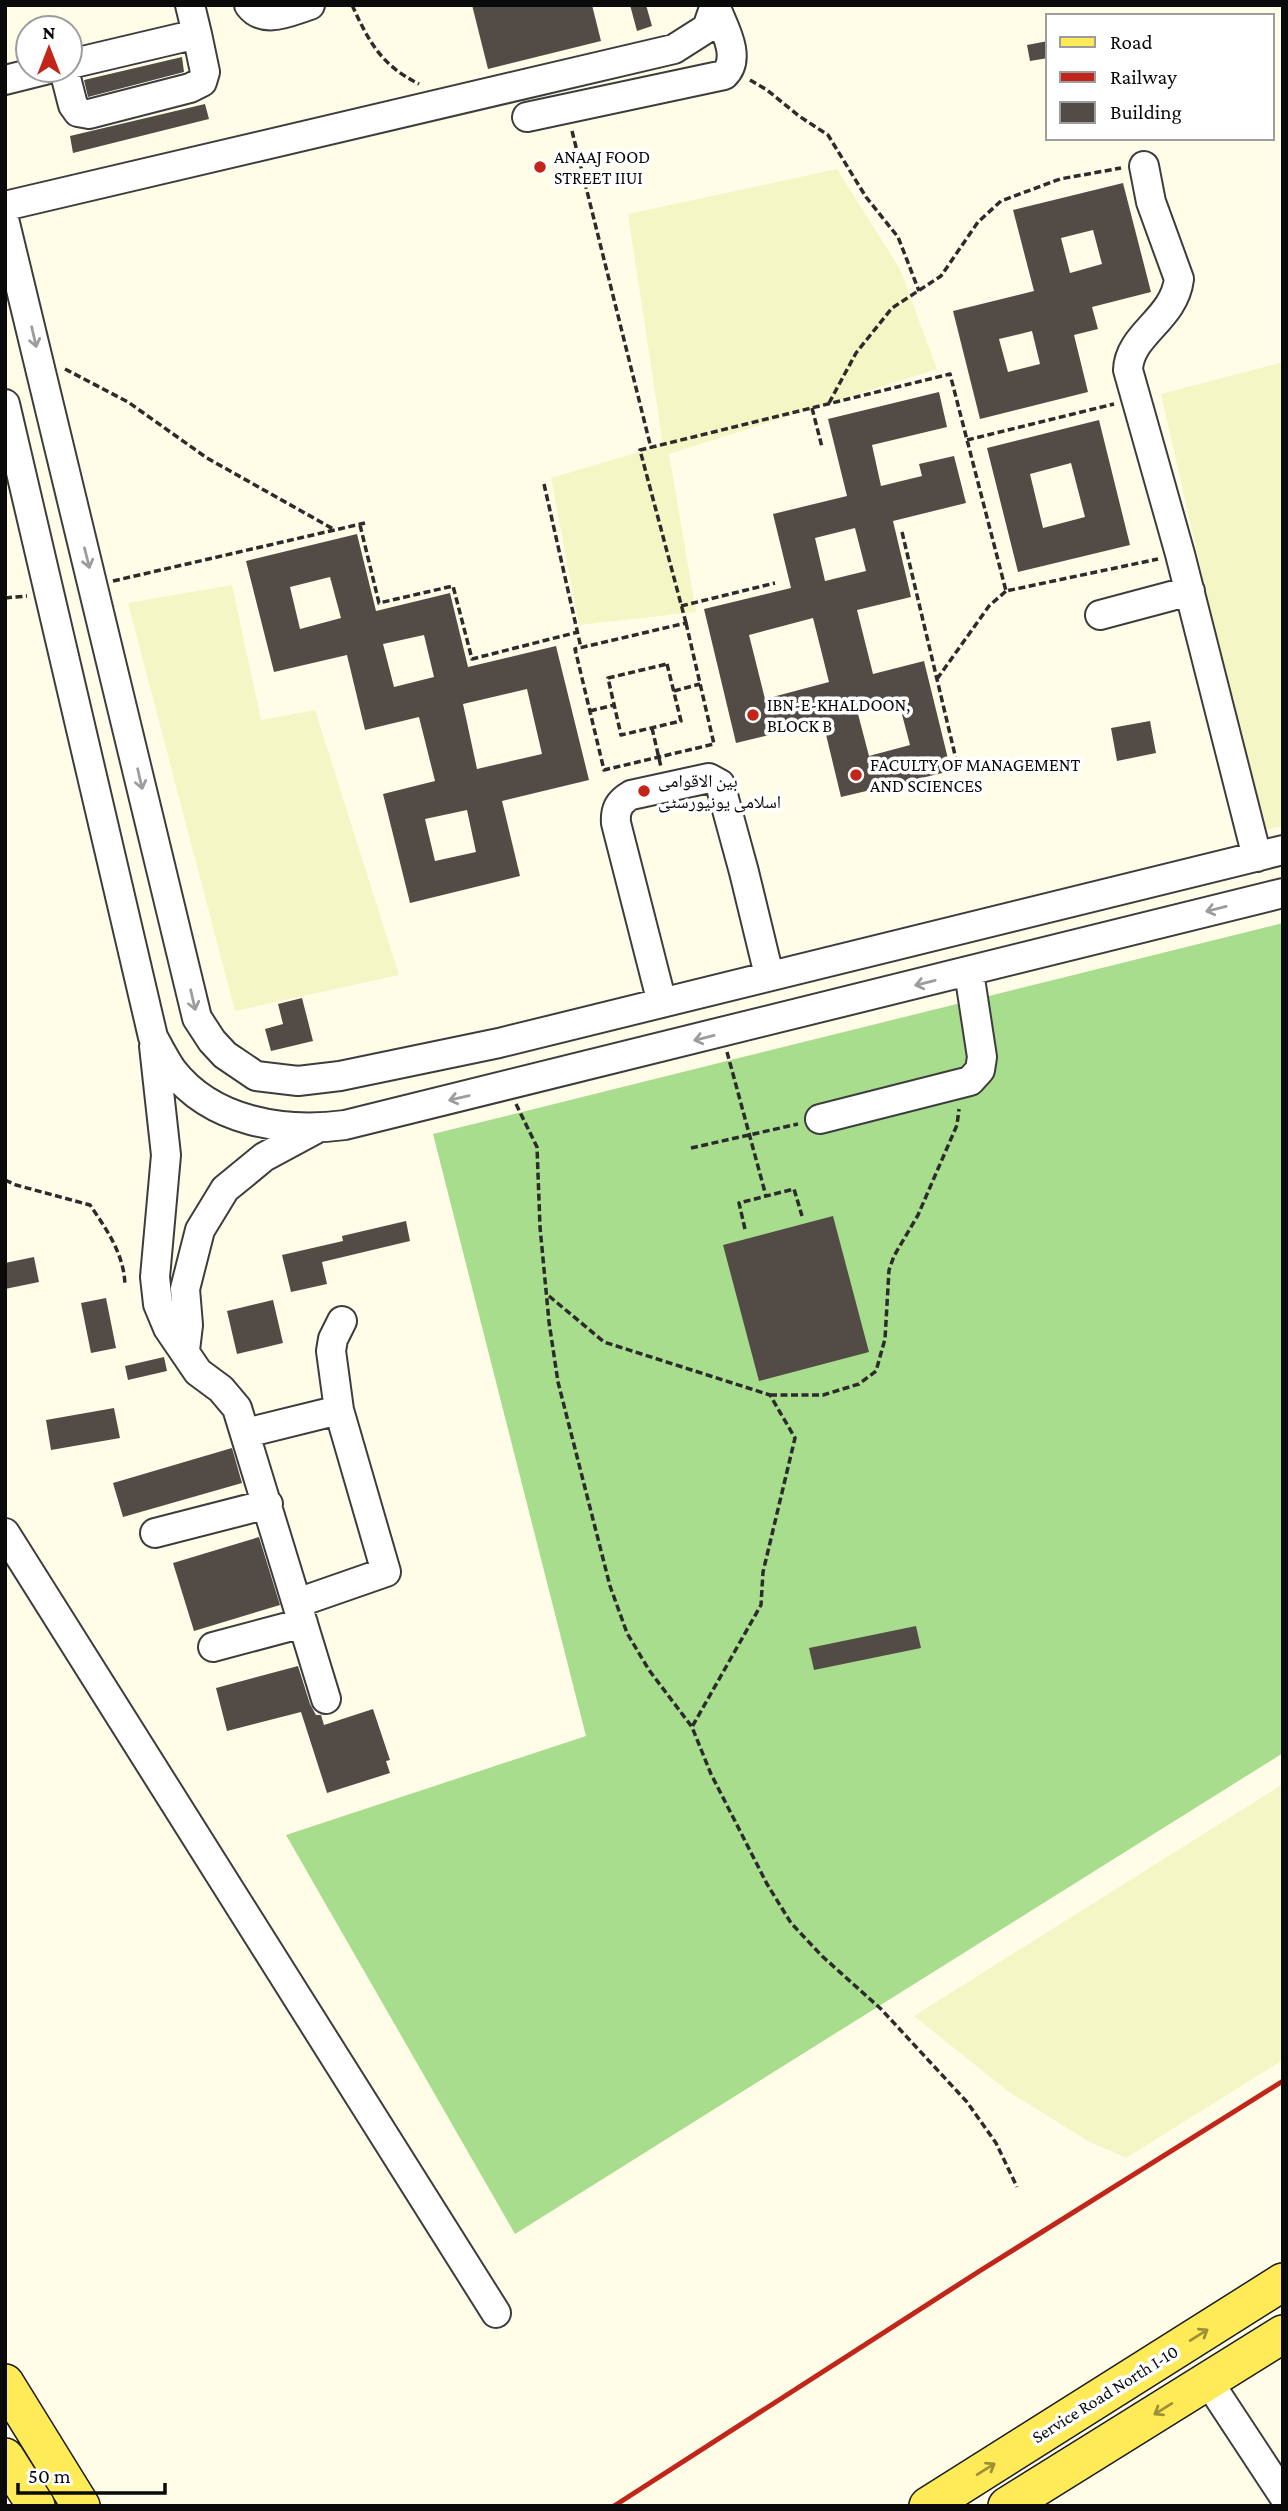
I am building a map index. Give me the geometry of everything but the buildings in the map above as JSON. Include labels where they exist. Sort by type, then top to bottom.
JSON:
[{"type":"main road","name":"Service Road North I-10","points":[[928,2506],[1283,2283]]},
{"type":"main road","points":[[1007,2506],[1283,2334]]},
{"type":"main road","points":[[5,2383],[81,2506]]},
{"type":"main road","points":[[5,2456],[36,2506]]},
{"type":"street","points":[[68,84],[73,105],[78,112],[89,114],[190,88],[202,82],[205,72],[190,5]]},
{"type":"street","points":[[249,5],[262,15],[274,15],[310,5]]},
{"type":"street","points":[[5,206],[674,48],[707,28],[716,7]]},
{"type":"street","points":[[527,117],[724,75],[730,69],[732,59],[730,44],[716,7]]},
{"type":"street","points":[[84,61],[197,34]]},
{"type":"street","points":[[565,75],[570,107]]},
{"type":"street","points":[[5,223],[16,305],[38,355],[197,1018],[225,1055],[256,1076],[298,1081],[340,1076],[499,1043],[1092,895],[1270,854],[1190,591],[1128,370],[1128,358],[1134,347],[1161,318],[1177,291],[1179,279],[1151,202],[1144,166]]},
{"type":"street","points":[[5,404],[153,1037],[166,1156],[155,1277],[158,1304],[167,1328],[198,1372],[220,1389],[237,1408],[326,1699]]},
{"type":"street","points":[[1100,615],[1190,591]]},
{"type":"street","points":[[662,1003],[615,814],[621,801],[631,795],[709,778],[716,780],[723,789],[769,975]]},
{"type":"street","points":[[153,1037],[172,1070],[192,1090],[236,1117],[292,1128],[316,1129],[345,1125],[509,1086],[1283,893]]},
{"type":"street","points":[[1092,895],[1103,937]]},
{"type":"street","points":[[820,1119],[970,1081],[980,1070],[982,1057],[969,972]]},
{"type":"street","points":[[499,1043],[509,1086]]},
{"type":"street","points":[[185,1350],[188,1325],[186,1289],[200,1230],[225,1189],[264,1157],[316,1129]]},
{"type":"street","points":[[213,1647],[300,1613],[386,1572],[339,1410],[331,1351],[333,1339],[342,1321]]},
{"type":"street","points":[[246,1433],[339,1410]]},
{"type":"street","points":[[155,1533],[268,1504]]},
{"type":"street","points":[[5,1534],[496,2313]]},
{"type":"street","points":[[1208,2381],[1283,2495]]},
{"type":"path","points":[[352,5],[370,43],[383,59],[406,77],[454,101]]},
{"type":"path","points":[[730,69],[767,90],[828,135],[866,197],[898,237],[919,291]]},
{"type":"path","points":[[570,107],[651,448]]},
{"type":"path","points":[[828,403],[856,353],[892,308],[941,276],[978,222],[1000,201],[1060,179],[1106,169],[1144,166]]},
{"type":"path","points":[[38,355],[128,402],[207,458],[335,530]]},
{"type":"path","points":[[686,623],[575,649],[604,770],[714,744],[686,623],[640,450],[950,374],[1006,591]]},
{"type":"path","points":[[967,440],[1135,399]]},
{"type":"path","points":[[812,408],[822,447]]},
{"type":"path","points":[[544,484],[581,648]]},
{"type":"path","points":[[94,585],[363,524],[379,603],[453,586],[472,659],[578,632]]},
{"type":"path","points":[[902,532],[960,776]]},
{"type":"path","points":[[937,679],[989,606],[1006,591],[1180,554]]},
{"type":"path","points":[[681,606],[775,583]]},
{"type":"path","points":[[667,664],[681,721],[621,735],[614,705],[608,678],[667,664]]},
{"type":"path","points":[[674,691],[700,684]]},
{"type":"path","points":[[590,711],[614,705]]},
{"type":"path","points":[[652,728],[666,787]]},
{"type":"path","points":[[722,1033],[766,1196]]},
{"type":"path","points":[[509,1086],[519,1113],[537,1147],[540,1227],[558,1382],[610,1586],[626,1633],[649,1670],[692,1727],[711,1774],[790,1923],[881,2009],[967,2102],[996,2143],[1017,2187]]},
{"type":"path","points":[[548,1295],[604,1342],[770,1395],[823,1395],[859,1384],[876,1371],[886,1339],[889,1270],[894,1256],[918,1215],[957,1125],[960,1104],[958,1086]]},
{"type":"path","points":[[691,1148],[820,1119]]},
{"type":"path","points":[[5,1180],[90,1205],[111,1236],[125,1271],[125,1285]]},
{"type":"path","points":[[746,1229],[739,1203],[794,1189],[802,1216]]},
{"type":"path","points":[[692,1727],[761,1605],[763,1572],[795,1438],[770,1395]]},
{"type":"green space","points":[[837,169],[900,269],[937,369],[669,454],[696,612],[579,625],[551,478],[663,445],[628,214]]},
{"type":"green space","points":[[1283,362],[1283,826],[1260,831],[1161,394]]},
{"type":"green space","points":[[232,585],[261,720],[315,710],[399,975],[235,1011],[128,603]]},
{"type":"green space","points":[[1283,923],[1283,1753],[515,2234],[286,1835],[586,1736],[433,1134]]},
{"type":"green space","points":[[1283,1784],[1283,2060],[1126,2158],[1088,2141],[1009,2092],[914,2016]]},
{"type":"railway","points":[[614,2506],[978,2272],[1283,2081]]},
{"type":"place","name":"ANAAJ FOOD STREET IIUI","points":[[540,167]]},
{"type":"place","name":"IBN-E-KHALDOON, BLOCK B","points":[[753,715]]},
{"type":"place","name":"FACULTY OF MANAGEMENT AND SCIENCES","points":[[856,775]]},
{"type":"place","name":"بین الاقوامی اسلامی یونیورسٹی","points":[[644,791]]}]
